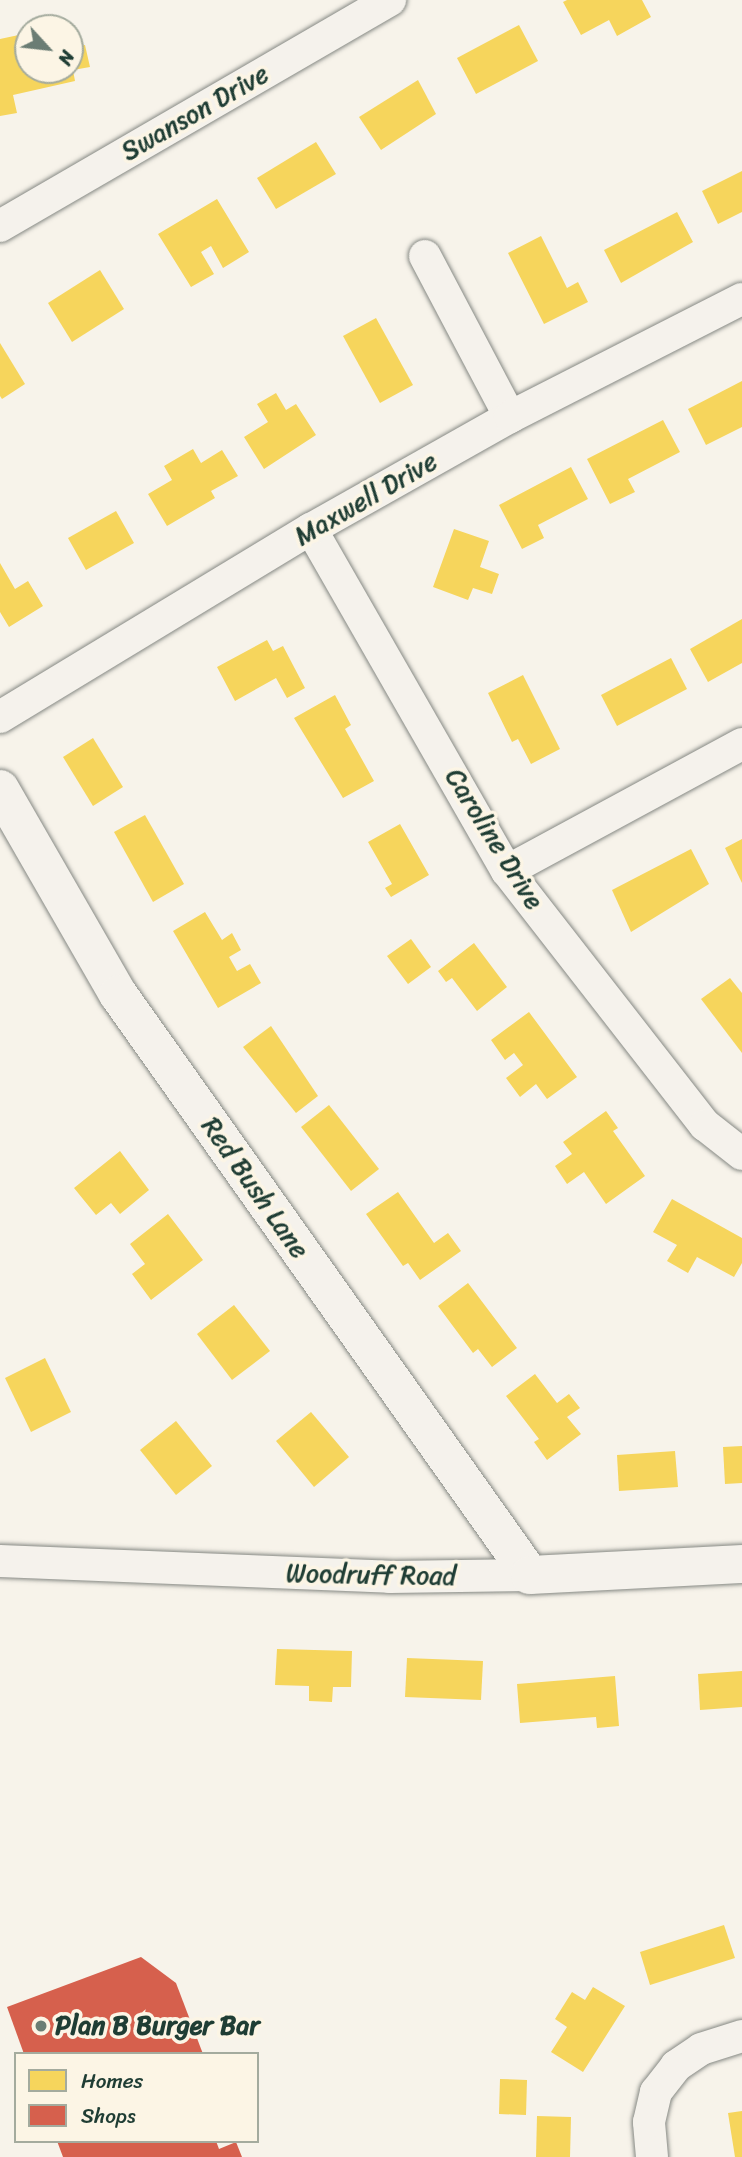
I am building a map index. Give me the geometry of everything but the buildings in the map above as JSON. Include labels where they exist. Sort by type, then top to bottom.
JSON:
[{"type":"street","name":"Swanson Drive","points":[[0,226],[352,9],[390,0]]},
{"type":"street","points":[[425,256],[510,417]]},
{"type":"street","name":"Maxwell Drive","points":[[0,717],[311,529],[510,417],[742,299]]},
{"type":"street","name":"Caroline Drive","points":[[311,529],[508,871],[705,1125],[742,1154]]},
{"type":"street","points":[[508,871],[742,744]]},
{"type":"street","name":"Red Bush Lane","points":[[0,789],[118,994],[530,1575]]},
{"type":"street","name":"Woodruff Road","points":[[0,1561],[390,1577],[530,1575],[742,1564]]},
{"type":"street","points":[[652,2157],[649,2122],[656,2092],[685,2060],[742,2036]]},
{"type":"place","name":"Plan B Burger Bar","points":[[41,2026]]}]
